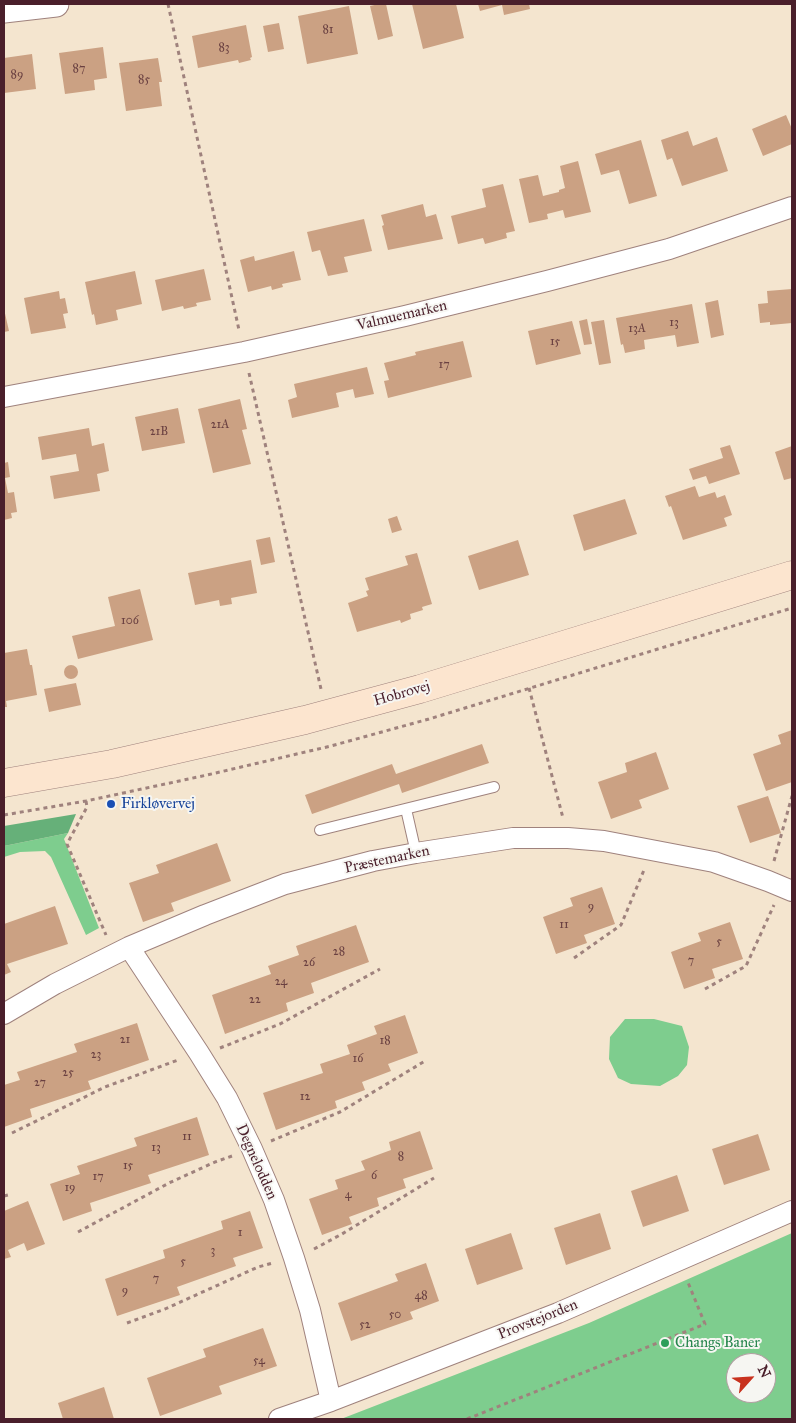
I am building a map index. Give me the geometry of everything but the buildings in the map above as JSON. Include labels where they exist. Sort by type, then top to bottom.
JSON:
[{"type":"main road","name":"Hobrovej","points":[[4,783],[112,764],[305,720],[420,689],[792,575]]},
{"type":"street","points":[[4,10],[56,4]]},
{"type":"street","name":"Valmuemarken","points":[[4,397],[244,352],[405,316],[669,249],[792,207]]},
{"type":"street","name":"Præstemarken","points":[[4,1014],[55,984],[122,951],[285,884],[373,861],[416,853],[513,838],[568,838],[604,841],[714,862],[781,886]]},
{"type":"street","name":"Degnelodden","points":[[122,951],[200,1053],[227,1098],[252,1149],[274,1200],[294,1258],[310,1310],[331,1401]]},
{"type":"street","name":"Provstejorden","points":[[279,1419],[331,1401],[558,1313],[792,1211]]},
{"type":"lane","points":[[320,830],[494,787]]},
{"type":"lane","points":[[406,809],[416,853]]},
{"type":"path","points":[[4,814],[86,801],[340,744],[792,608]]},
{"type":"path","points":[[532,697],[568,838]]},
{"type":"path","points":[[705,989],[746,966],[781,886],[792,796]]},
{"type":"path","points":[[86,801],[87,807],[68,844],[122,951]]},
{"type":"path","points":[[574,958],[621,925],[651,850]]},
{"type":"path","points":[[12,1133],[105,1087],[174,1060],[218,1048],[280,1024],[380,968]]},
{"type":"path","points":[[279,1136],[340,1112],[425,1061]]},
{"type":"path","points":[[78,1232],[169,1183],[215,1162],[252,1149]]},
{"type":"path","points":[[466,1419],[705,1324],[679,1260]]},
{"type":"green space","points":[[76,814],[68,833],[4,846],[4,826]]},
{"type":"green space","points":[[68,833],[64,839],[99,928],[86,935],[51,857],[45,851],[20,852],[4,857],[4,846]]},
{"type":"green space","points":[[625,1019],[654,1019],[682,1026],[689,1047],[687,1065],[678,1076],[660,1086],[631,1084],[618,1078],[609,1059],[610,1037]]},
{"type":"green space","name":"Changs Baner","points":[[792,1233],[792,1419],[341,1419],[589,1323]]},
{"type":"place","name":"Firkløvervej","points":[[111,804]]},
{"type":"place","name":"Changs Baner","points":[[665,1343]]}]
